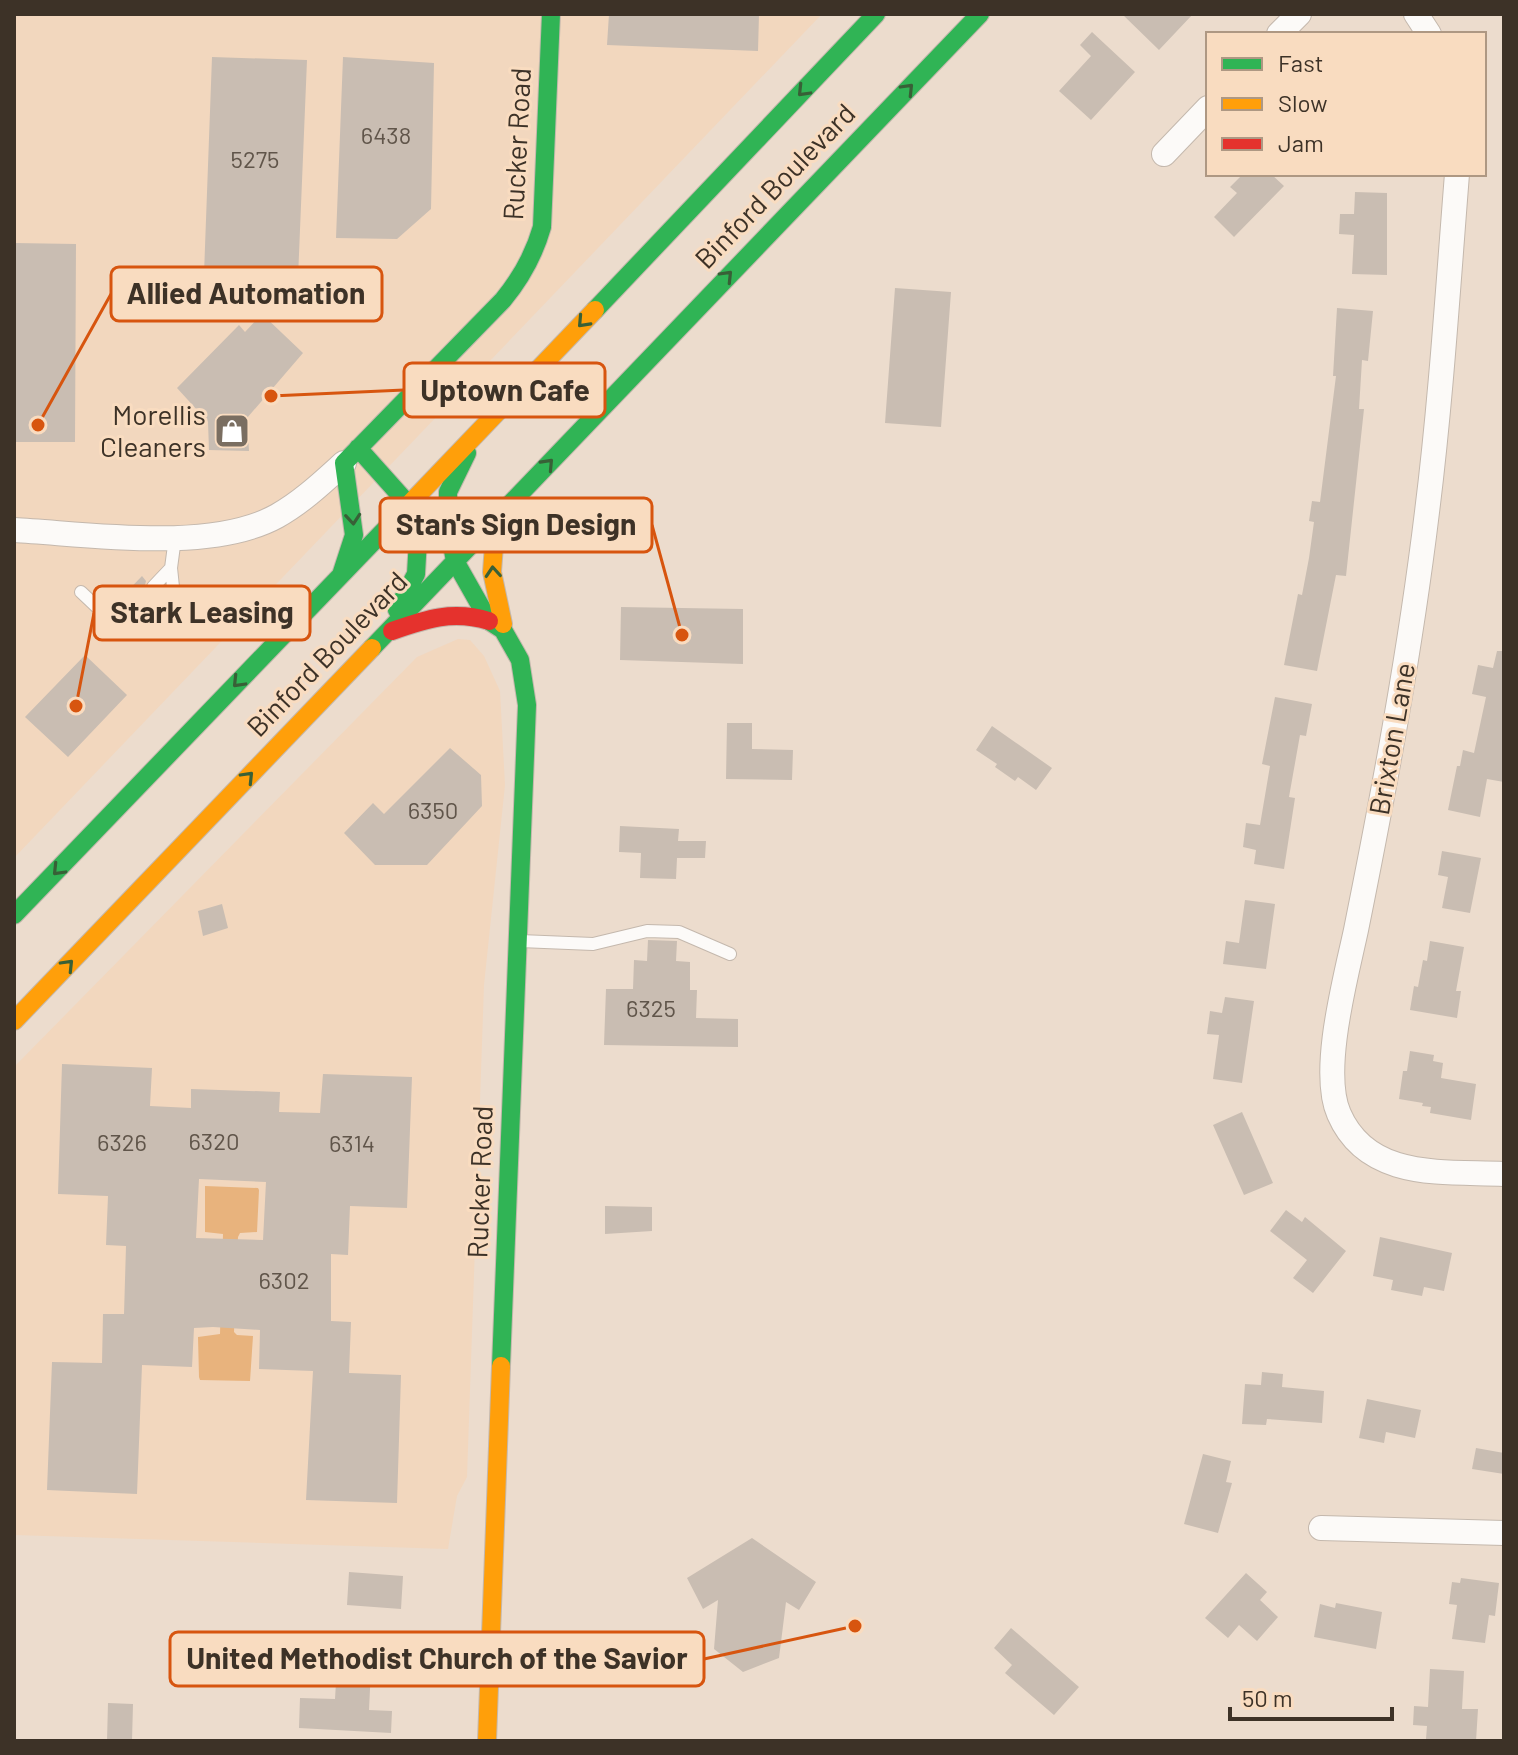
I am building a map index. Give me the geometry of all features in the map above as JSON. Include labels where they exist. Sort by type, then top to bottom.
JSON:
[{"type":"main road","name":"Rucker Road","points":[[351,455],[503,300],[524,275],[535,255],[542,227],[551,14]]},
{"type":"main road","name":"Binford Boulevard","points":[[14,915],[876,14]]},
{"type":"main road","name":"Binford Boulevard","points":[[14,1021],[980,14]]},
{"type":"main road","name":"Rucker Road","points":[[473,438],[448,492],[448,524],[455,561],[520,660],[527,705],[487,1741]]},
{"type":"main road","points":[[351,455],[408,504],[418,539],[416,574],[385,634]]},
{"type":"main road","points":[[341,575],[354,535],[351,455]]},
{"type":"main road","name":"Rucker Road","points":[[496,625],[502,613],[492,572],[501,514]]},
{"type":"main road","points":[[385,634],[459,612],[496,625]]},
{"type":"street","points":[[1281,32],[1299,14]]},
{"type":"street","points":[[1416,14],[1428,32]]},
{"type":"street","points":[[1164,154],[1206,110]]},
{"type":"street","name":"Brixton Lane","points":[[1457,176],[1436,436],[1414,611],[1385,786],[1346,979],[1332,1066],[1332,1086],[1336,1107],[1345,1125],[1357,1142],[1382,1161],[1411,1170],[1504,1174]]},
{"type":"street","points":[[14,530],[209,537],[264,523],[310,494],[351,455]]},
{"type":"street","points":[[1321,1528],[1504,1533]]},
{"type":"lane","points":[[158,592],[173,587],[171,568],[175,538]]},
{"type":"lane","points":[[81,592],[118,627],[133,619]]},
{"type":"lane","points":[[517,941],[593,944],[647,931],[679,932],[730,954]]},
{"type":"shaded area","points":[[14,14],[822,14],[14,858]]},
{"type":"shaded area","points":[[458,639],[470,640],[484,656],[500,691],[505,785],[484,985],[467,1477],[457,1496],[448,1549],[14,1535],[14,1067],[417,657]]},
{"type":"shaded area","points":[[205,1186],[259,1190],[257,1232],[240,1233],[238,1237],[234,1332],[253,1336],[250,1381],[200,1380],[199,1377],[198,1337],[220,1334],[223,1234],[205,1232]]},
{"type":"building","points":[[609,14],[759,14],[758,51],[607,45]]},
{"type":"building","points":[[1122,14],[1193,14],[1159,50]]},
{"type":"building","points":[[1092,32],[1135,72],[1091,120],[1059,91],[1091,56],[1080,45]]},
{"type":"building","points":[[212,57],[307,60],[298,278],[204,274]]},
{"type":"building","points":[[343,57],[434,63],[431,209],[397,239],[336,238]]},
{"type":"building","points":[[1241,176],[1273,176],[1284,186],[1234,237],[1214,217],[1237,193],[1230,187]]},
{"type":"building","points":[[1355,192],[1387,193],[1387,275],[1352,274],[1354,235],[1339,234],[1340,214],[1354,214]]},
{"type":"building","points":[[14,243],[76,244],[75,442],[14,442]]},
{"type":"building","points":[[895,288],[951,292],[941,427],[885,423]]},
{"type":"building","points":[[1337,308],[1373,311],[1368,361],[1362,360],[1359,409],[1364,409],[1346,576],[1336,575],[1317,671],[1284,665],[1298,594],[1302,595],[1309,558],[1314,522],[1309,521],[1312,501],[1320,502],[1336,376],[1333,376]]},
{"type":"building","points":[[262,314],[303,353],[247,418],[249,451],[209,450],[208,422],[177,388],[239,325],[245,332]]},
{"type":"building","points":[[142,576],[146,581],[144,589],[147,594],[154,596],[160,604],[170,602],[173,605],[147,633],[144,617],[133,608],[122,609],[116,603]]},
{"type":"building","points":[[621,607],[743,609],[743,664],[620,660]]},
{"type":"building","points":[[1497,651],[1504,651],[1504,782],[1487,779],[1480,817],[1448,810],[1463,750],[1474,753],[1486,697],[1472,694],[1478,665],[1493,668]]},
{"type":"building","points":[[85,655],[127,695],[68,757],[25,717]]},
{"type":"building","points":[[1275,697],[1312,704],[1306,736],[1300,735],[1289,797],[1295,798],[1284,869],[1254,864],[1256,850],[1243,847],[1246,823],[1260,825],[1270,766],[1262,764]]},
{"type":"building","points":[[727,723],[752,723],[752,749],[793,750],[792,780],[726,779]]},
{"type":"building","points":[[992,726],[1052,768],[1036,790],[1018,777],[1015,781],[976,750]]},
{"type":"building","points":[[450,748],[481,775],[482,806],[427,865],[375,865],[344,833],[373,803],[384,814]]},
{"type":"building","points":[[620,826],[679,829],[678,841],[706,841],[705,858],[677,858],[676,879],[640,878],[641,853],[619,852]]},
{"type":"building","points":[[1442,851],[1481,858],[1470,913],[1442,908],[1448,877],[1438,875]]},
{"type":"building","points":[[1245,900],[1275,904],[1266,969],[1223,964],[1226,941],[1239,943]]},
{"type":"building","points":[[222,904],[228,928],[203,936],[198,911]]},
{"type":"building","points":[[648,940],[677,941],[676,961],[690,962],[690,990],[697,990],[696,1018],[738,1019],[738,1047],[604,1045],[606,989],[633,989],[634,960],[647,961]]},
{"type":"building","points":[[1430,941],[1464,947],[1456,991],[1461,991],[1457,1018],[1410,1010],[1414,986],[1418,987]]},
{"type":"building","points":[[1225,997],[1254,1001],[1242,1083],[1213,1079],[1219,1035],[1207,1034],[1210,1011],[1222,1013]]},
{"type":"building","points":[[1410,1051],[1434,1055],[1433,1061],[1443,1063],[1441,1078],[1476,1084],[1471,1120],[1430,1113],[1431,1107],[1422,1106],[1423,1103],[1399,1099]]},
{"type":"building","points":[[62,1064],[152,1068],[150,1106],[191,1108],[191,1089],[280,1092],[279,1112],[320,1113],[323,1074],[412,1077],[407,1208],[350,1206],[348,1255],[331,1254],[331,1321],[351,1322],[349,1373],[401,1375],[397,1503],[306,1500],[313,1371],[259,1369],[260,1330],[213,1327],[194,1328],[192,1367],[142,1365],[137,1494],[47,1490],[52,1362],[102,1363],[103,1314],[124,1314],[126,1246],[106,1245],[108,1196],[58,1194]],"holes":[[[199,1179],[266,1182],[263,1240],[196,1238]]]},
{"type":"building","points":[[1242,1112],[1273,1183],[1244,1195],[1213,1125]]},
{"type":"building","points":[[605,1206],[652,1207],[652,1231],[605,1234]]},
{"type":"building","points":[[1286,1210],[1302,1222],[1305,1217],[1346,1251],[1313,1293],[1293,1278],[1307,1260],[1270,1231]]},
{"type":"building","points":[[1380,1237],[1452,1253],[1444,1291],[1424,1287],[1422,1296],[1391,1290],[1393,1280],[1373,1276]]},
{"type":"building","points":[[1262,1372],[1283,1374],[1282,1387],[1324,1391],[1322,1423],[1267,1419],[1266,1425],[1242,1424],[1245,1384],[1261,1385]]},
{"type":"building","points":[[1367,1399],[1421,1410],[1415,1438],[1386,1432],[1384,1443],[1359,1438]]},
{"type":"building","points":[[1476,1448],[1504,1453],[1504,1474],[1472,1469]]},
{"type":"building","points":[[1203,1454],[1231,1461],[1226,1482],[1232,1483],[1218,1533],[1184,1524]]},
{"type":"building","points":[[752,1538],[816,1582],[799,1610],[786,1602],[779,1658],[743,1672],[714,1649],[718,1600],[703,1609],[687,1578]]},
{"type":"building","points":[[349,1572],[403,1576],[401,1609],[347,1605]]},
{"type":"building","points":[[1246,1573],[1267,1592],[1260,1600],[1278,1617],[1257,1641],[1239,1625],[1228,1638],[1205,1618]]},
{"type":"building","points":[[1461,1578],[1499,1583],[1495,1616],[1489,1615],[1485,1643],[1452,1639],[1457,1605],[1449,1604],[1452,1582],[1460,1583]]},
{"type":"building","points":[[1336,1603],[1382,1612],[1376,1649],[1314,1637],[1320,1604],[1335,1608]]},
{"type":"building","points":[[1011,1628],[1079,1687],[1054,1715],[1005,1673],[1012,1665],[994,1648]]},
{"type":"building","points":[[337,1666],[371,1668],[369,1710],[392,1711],[391,1733],[299,1728],[300,1698],[335,1699]]},
{"type":"building","points":[[1430,1669],[1464,1671],[1462,1709],[1478,1709],[1476,1741],[1426,1739],[1427,1726],[1413,1725],[1414,1706],[1428,1707]]},
{"type":"building","points":[[108,1703],[133,1704],[132,1741],[107,1741]]},
{"type":"traffic: fast","points":[[341,575],[354,535],[344,463],[503,300],[522,274],[535,247],[542,227],[551,14]]},
{"type":"traffic: fast","points":[[595,310],[876,14]]},
{"type":"traffic: fast","points":[[372,648],[980,14]]},
{"type":"traffic: fast","points":[[358,448],[408,504]]},
{"type":"traffic: fast","points":[[455,561],[448,524],[448,492],[467,453]]},
{"type":"traffic: fast","points":[[397,610],[416,574],[418,539],[408,504]]},
{"type":"traffic: fast","points":[[14,915],[398,516]]},
{"type":"traffic: fast","points":[[455,561],[489,621],[503,630],[520,660],[527,705],[501,1366]]},
{"type":"traffic: slow","points":[[398,516],[595,310]]},
{"type":"traffic: slow","points":[[501,514],[492,572],[503,624]]},
{"type":"traffic: slow","points":[[14,1021],[372,648]]},
{"type":"traffic: slow","points":[[487,1741],[501,1366]]},
{"type":"traffic: jam","points":[[392,631],[451,616],[489,621]]},
{"type":"place","name":"Uptown Cafe","points":[[271,396]]},
{"type":"place","name":"Allied Automation","points":[[38,425]]},
{"type":"place","name":"Morellis Cleaners","points":[[232,431]]},
{"type":"place","name":"Stan's Sign Design","points":[[682,635]]},
{"type":"place","name":"Stark Leasing","points":[[76,706]]},
{"type":"place","name":"United Methodist Church of the Savior","points":[[855,1626]]}]
